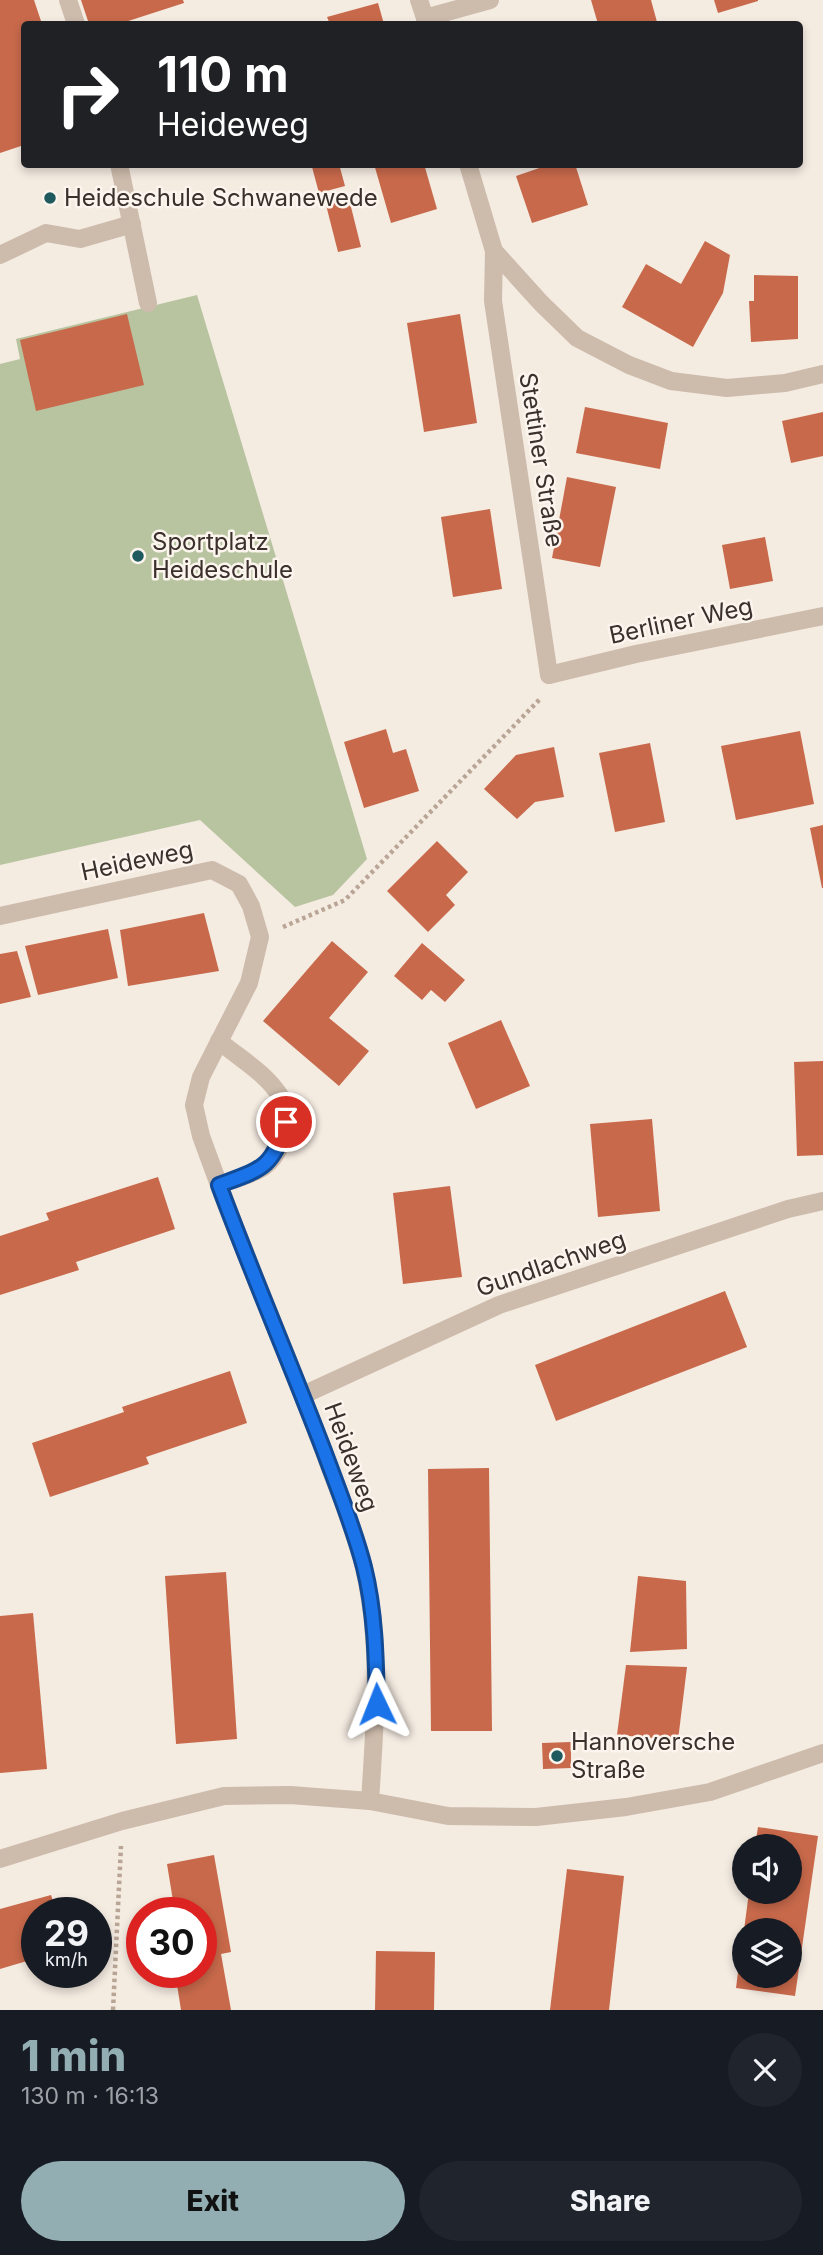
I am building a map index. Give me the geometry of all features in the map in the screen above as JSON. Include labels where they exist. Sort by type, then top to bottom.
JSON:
[{"type":"street","points":[[68,0],[75,21]]},
{"type":"street","points":[[419,0],[426,21],[490,0]]},
{"type":"street","points":[[120,168],[148,303]]},
{"type":"street","name":"Stettiner Straße","points":[[469,168],[494,251],[493,301],[549,675]]},
{"type":"street","points":[[0,255],[46,233],[80,239],[132,224]]},
{"type":"street","name":"Stettiner Straße","points":[[494,251],[541,303],[578,338],[629,365],[660,377],[671,381],[727,387],[785,383],[823,374]]},
{"type":"street","name":"Berliner Weg","points":[[549,675],[636,654],[823,616]]},
{"type":"street","name":"Heideweg","points":[[0,916],[212,870],[239,884],[251,906],[260,937],[249,983],[201,1077],[194,1105],[201,1136],[254,1278],[303,1395],[364,1568],[375,1640],[377,1704],[370,1801]]},
{"type":"street","points":[[219,1041],[266,1079],[282,1098],[286,1122],[279,1146],[266,1164],[219,1185]]},
{"type":"street","name":"Gundlachweg","points":[[303,1395],[499,1305],[788,1209],[823,1201]]},
{"type":"street","points":[[0,1859],[122,1821],[224,1796],[290,1795],[370,1801],[448,1816],[537,1816],[626,1807],[710,1792],[823,1753]]},
{"type":"path","points":[[260,937],[345,900],[540,699],[549,675]]},
{"type":"path","points":[[113,2010],[122,1821]]},
{"type":"green space","name":"Sportplatz Heideschule","points":[[197,295],[367,859],[333,895],[295,907],[200,820],[0,865],[0,364],[20,359],[16,339]]},
{"type":"building","points":[[0,0],[34,0],[41,21],[21,21],[21,146],[0,153]]},
{"type":"building","points":[[81,0],[183,0],[184,3],[128,21],[88,21]]},
{"type":"building","points":[[591,0],[651,0],[657,21],[597,21]]},
{"type":"building","points":[[714,0],[758,0],[758,1],[718,13]]},
{"type":"building","points":[[378,3],[383,21],[329,21],[327,17]]},
{"type":"building","points":[[312,168],[340,168],[345,186],[319,193]]},
{"type":"building","points":[[375,168],[425,168],[437,209],[391,223]]},
{"type":"building","points":[[539,168],[576,168],[588,205],[532,223],[516,176]]},
{"type":"building","points":[[348,195],[361,247],[338,252],[325,201]]},
{"type":"building","points":[[705,241],[730,255],[723,293],[693,347],[622,307],[646,264],[681,284]]},
{"type":"building","points":[[754,275],[798,276],[798,339],[751,342],[749,301],[754,301]]},
{"type":"building","points":[[127,314],[144,385],[36,411],[20,340]]},
{"type":"building","points":[[460,314],[477,423],[424,432],[407,323]]},
{"type":"building","points":[[585,407],[668,423],[660,469],[576,453]]},
{"type":"building","points":[[823,412],[823,456],[791,463],[782,421]]},
{"type":"building","points":[[567,477],[616,487],[600,567],[552,558]]},
{"type":"building","points":[[490,509],[502,589],[453,597],[441,517]]},
{"type":"building","points":[[765,537],[773,581],[730,589],[722,545]]},
{"type":"building","points":[[386,729],[393,753],[406,749],[419,791],[364,808],[344,742]]},
{"type":"building","points":[[800,731],[814,804],[736,820],[721,746]]},
{"type":"building","points":[[650,743],[665,822],[615,832],[599,753]]},
{"type":"building","points":[[554,747],[564,797],[535,802],[517,819],[484,789],[516,755]]},
{"type":"building","points":[[823,825],[823,888],[822,888],[810,828]]},
{"type":"building","points":[[437,841],[468,872],[446,895],[455,905],[428,932],[387,891]]},
{"type":"building","points":[[204,913],[219,971],[128,986],[120,930]]},
{"type":"building","points":[[108,929],[118,978],[38,995],[25,946]]},
{"type":"building","points":[[332,941],[368,972],[329,1018],[369,1051],[339,1086],[263,1021]]},
{"type":"building","points":[[422,943],[465,980],[445,1002],[431,990],[422,1000],[394,976]]},
{"type":"building","points":[[17,951],[31,997],[0,1004],[0,954]]},
{"type":"building","points":[[501,1020],[530,1086],[476,1109],[448,1043]]},
{"type":"building","points":[[823,1061],[823,1155],[797,1156],[794,1062]]},
{"type":"building","points":[[652,1119],[660,1211],[598,1217],[590,1124]]},
{"type":"building","points":[[158,1177],[175,1229],[76,1262],[79,1270],[0,1295],[0,1236],[49,1220],[46,1213]]},
{"type":"building","points":[[450,1186],[462,1277],[403,1284],[393,1193]]},
{"type":"building","points":[[725,1291],[747,1347],[556,1421],[535,1365]]},
{"type":"building","points":[[230,1371],[247,1423],[146,1457],[149,1464],[50,1497],[32,1443],[124,1412],[122,1407]]},
{"type":"building","points":[[489,1468],[492,1731],[431,1731],[428,1469]]},
{"type":"building","points":[[226,1572],[237,1739],[176,1744],[165,1576]]},
{"type":"building","points":[[638,1576],[686,1581],[687,1649],[630,1652]]},
{"type":"building","points":[[33,1613],[47,1769],[0,1773],[0,1616]]},
{"type":"building","points":[[626,1665],[687,1667],[678,1740],[617,1735]]},
{"type":"building","name":"Hannoversche Straße","points":[[571,1742],[571,1768],[543,1769],[542,1743]]},
{"type":"building","points":[[758,1827],[818,1836],[802,1947],[802,1918],[746,1918],[747,1904],[802,1904],[802,1834],[757,1834]]},
{"type":"building","points":[[214,1855],[231,1952],[221,1954],[231,2010],[181,2010],[178,1988],[217,1988],[217,1897],[172,1897],[167,1864]]},
{"type":"building","points":[[567,1869],[624,1876],[609,2010],[550,2010]]},
{"type":"building","points":[[21,1903],[21,1963],[0,1969],[0,1909]]},
{"type":"building","points":[[376,1951],[435,1952],[434,2010],[375,2010]]},
{"type":"building","points":[[736,1988],[796,1988],[795,1996]]},
{"type":"place","name":"Heideschule Schwanewede","points":[[50,198]]},
{"type":"place","name":"Sportplatz Heideschule","points":[[138,556]]},
{"type":"place","name":"Hannoversche Straße","points":[[557,1756]]},
{"type":"route","points":[[286,1122],[279,1146],[266,1164],[219,1185],[303,1395],[364,1568],[375,1640],[377,1704]]}]
